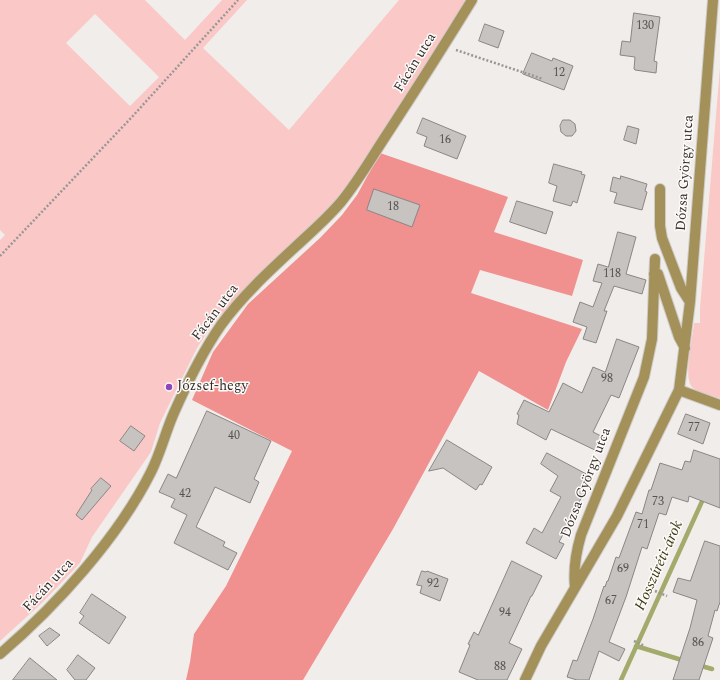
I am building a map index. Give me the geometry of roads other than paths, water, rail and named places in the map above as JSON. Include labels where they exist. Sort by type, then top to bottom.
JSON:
[{"type":"street","name":"Fácán utca","points":[[0,654],[56,601],[102,547],[124,518],[140,493],[151,471],[188,380],[199,359],[222,324],[236,306],[259,282],[342,201],[389,131],[472,0]]},
{"type":"street","name":"Dózsa György utca","points":[[525,680],[541,646],[617,516],[679,390],[690,302],[713,0]]},
{"type":"street","points":[[660,189],[660,226],[662,238],[681,288],[690,302]]},
{"type":"street","name":"Dózsa György utca","points":[[575,587],[575,558],[581,535],[644,377],[652,339],[654,259]]},
{"type":"street","points":[[654,274],[658,274],[679,337],[685,348]]},
{"type":"street","points":[[679,390],[720,405]]},
{"type":"waterway","name":"Hosszúréti-árok","points":[[621,680],[704,497]]},
{"type":"waterway","points":[[636,646],[685,661]]},
{"type":"waterway","points":[[698,665],[712,669]]},
{"type":"place","name":"József-hegy","points":[[169,387]]}]
